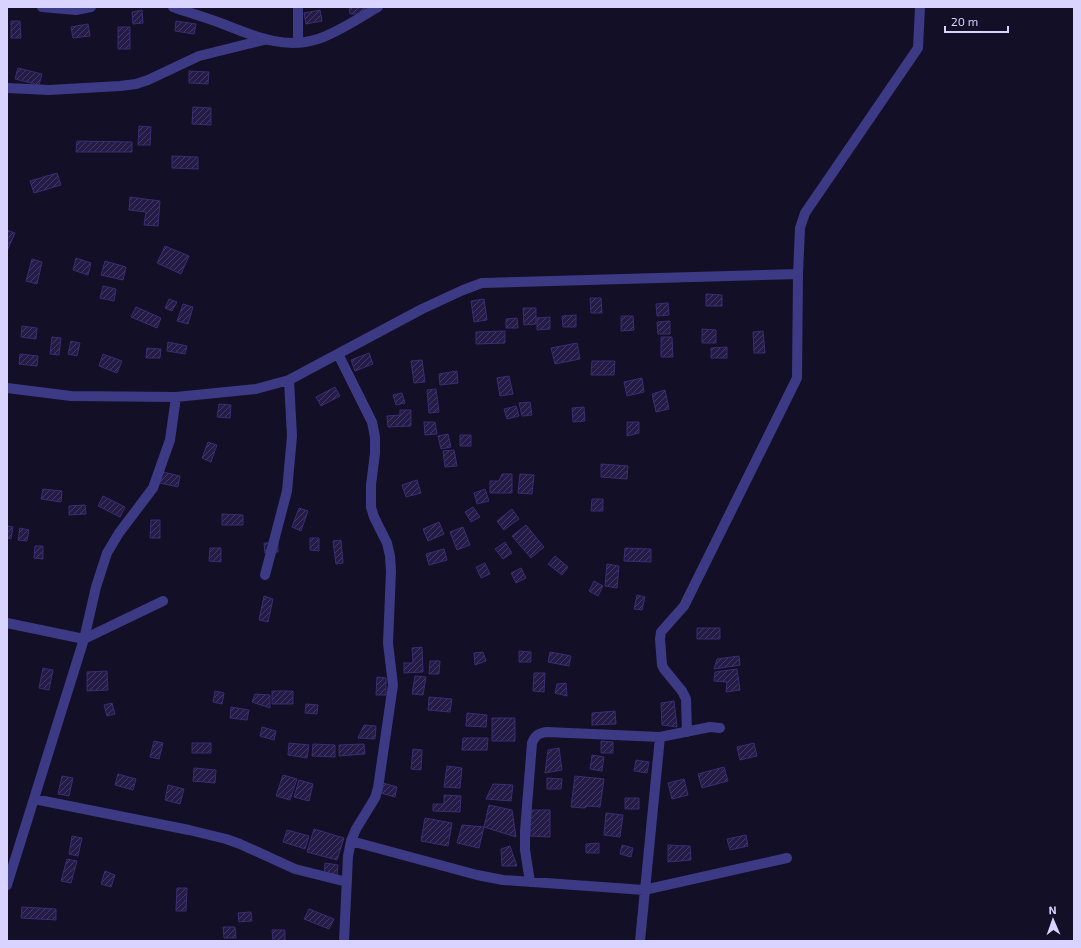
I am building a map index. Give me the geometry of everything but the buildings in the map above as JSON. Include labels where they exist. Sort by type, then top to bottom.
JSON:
[{"type":"street","points":[[42,7],[76,10],[91,7]]},
{"type":"street","points":[[173,7],[264,40],[280,42],[317,40],[333,33],[378,7]]},
{"type":"street","points":[[298,7],[298,42]]},
{"type":"street","points":[[687,732],[686,699],[682,691],[664,669],[662,664],[660,639],[662,632],[684,606],[797,378],[800,228],[805,213],[918,48],[920,7]]},
{"type":"street","points":[[7,88],[49,90],[136,84],[148,80],[199,56],[264,40]]},
{"type":"street","points":[[7,388],[71,396],[176,397],[256,389],[289,380],[422,309],[463,290],[482,284],[798,274]]},
{"type":"street","points":[[338,354],[372,422],[375,437],[375,453],[370,485],[371,507],[374,517],[387,543],[390,556],[391,571],[388,643],[393,685],[378,788],[375,798],[356,829],[351,841],[348,856],[344,941]]},
{"type":"street","points":[[265,575],[287,491],[292,436],[289,380]]},
{"type":"street","points":[[7,885],[84,639],[96,587],[107,553],[131,516],[153,488],[165,458],[170,440],[176,397]]},
{"type":"street","points":[[7,623],[84,639],[163,601]]},
{"type":"street","points":[[530,882],[525,850],[525,831],[532,743],[534,738],[540,733],[547,732],[660,737],[710,727],[720,728]]},
{"type":"street","points":[[640,941],[660,737]]},
{"type":"street","points":[[34,799],[189,830],[226,839],[295,869],[347,882]]},
{"type":"street","points":[[351,841],[477,875],[503,880],[644,890],[787,858]]}]
